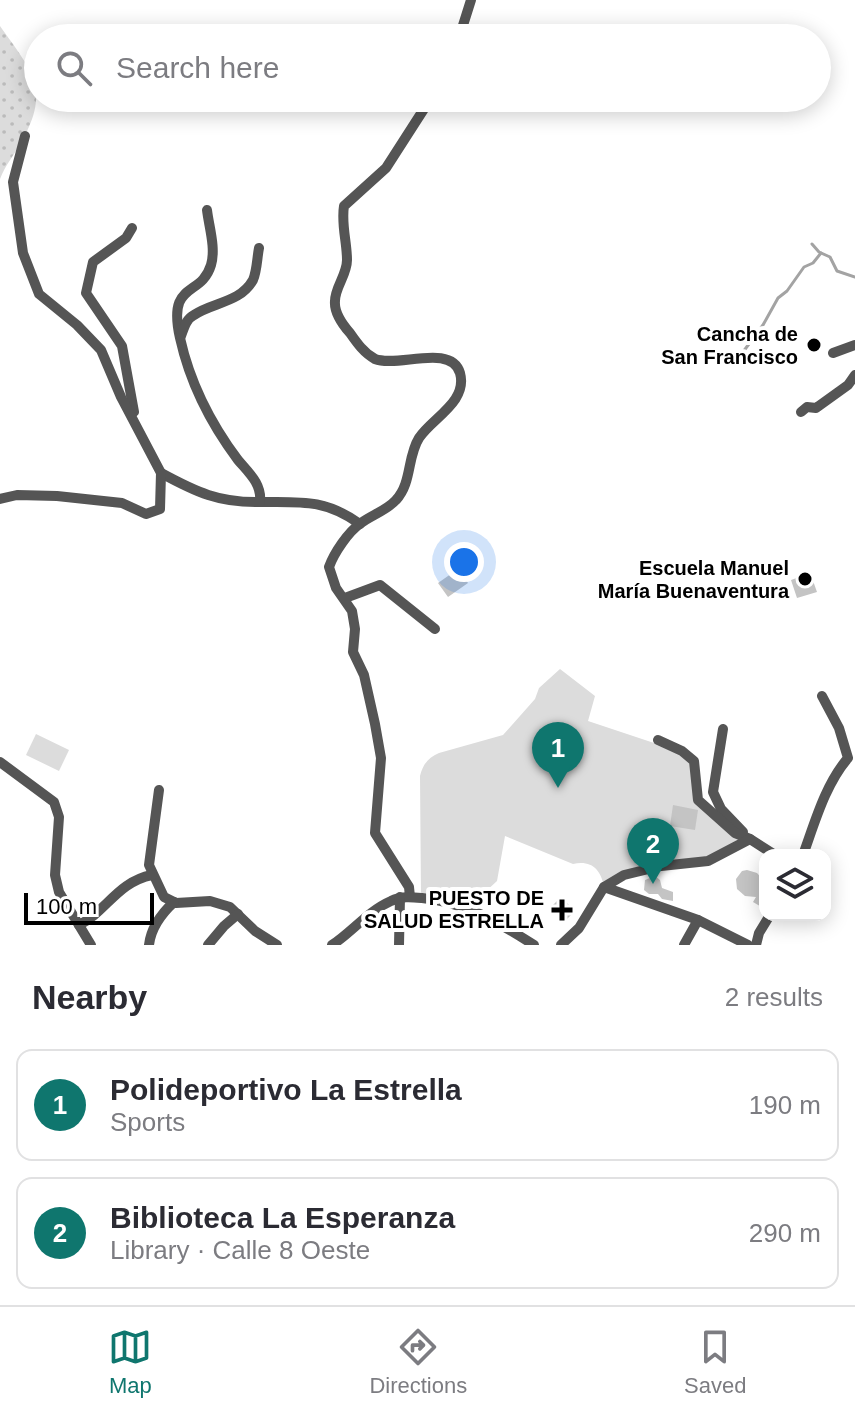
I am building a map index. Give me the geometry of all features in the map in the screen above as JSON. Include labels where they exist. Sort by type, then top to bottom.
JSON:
[{"type":"street","points":[[463,24],[471,0]]},
{"type":"street","points":[[399,945],[409,887],[375,833],[381,758],[364,675],[353,652],[355,629],[352,611],[336,588],[329,567],[338,550],[360,524],[395,501],[404,489],[419,438],[456,397],[460,384],[459,372],[453,363],[434,357],[388,362],[375,359],[362,350],[344,326],[335,299],[347,262],[344,206],[386,168],[422,112]]},
{"type":"street","points":[[0,499],[17,495],[57,496],[122,503],[138,512],[160,509],[161,473],[121,397],[101,350],[77,325],[39,294],[23,253],[13,182],[25,136]]},
{"type":"street","points":[[207,210],[213,252],[211,265],[178,302],[180,338],[207,416],[259,487],[260,502]]},
{"type":"street","points":[[132,228],[126,238],[95,259],[86,293],[122,346],[135,422]]},
{"type":"street","points":[[180,338],[193,315],[229,300],[247,288],[255,276],[259,248]]},
{"type":"street","points":[[833,353],[855,345]]},
{"type":"street","points":[[801,412],[807,407],[816,408],[848,385],[855,375]]},
{"type":"street","points":[[161,473],[195,492],[220,500],[328,505],[360,524]]},
{"type":"street","points":[[345,598],[380,585],[435,629]]},
{"type":"street","points":[[805,849],[825,796],[838,769],[848,758],[839,728],[825,700]]},
{"type":"street","points":[[723,729],[713,792],[721,809],[750,839]]},
{"type":"street","points":[[658,740],[682,751],[694,761],[698,800],[735,833],[766,849]]},
{"type":"street","points":[[0,762],[54,802],[59,817],[55,875],[59,892],[91,945]]},
{"type":"street","points":[[159,790],[150,870],[164,897],[174,902],[210,901],[230,907],[255,931],[277,945]]},
{"type":"street","points":[[561,945],[579,928],[604,887],[624,875],[661,866],[708,861],[750,839]]},
{"type":"street","points":[[79,925],[150,870]]},
{"type":"street","points":[[604,887],[698,920],[748,945]]},
{"type":"street","points":[[332,945],[378,908],[405,897],[441,900],[469,907],[534,945]]},
{"type":"street","points":[[149,945],[156,923],[174,902]]},
{"type":"street","points":[[208,945],[238,914]]},
{"type":"street","points":[[684,945],[698,920]]},
{"type":"street","points":[[756,945],[766,921]]},
{"type":"shaded area","points":[[0,26],[24,61],[24,112],[34,112],[22,141],[0,179]]},
{"type":"shaded area","points":[[560,669],[595,696],[588,721],[657,744],[694,761],[698,800],[750,839],[708,861],[661,866],[604,887],[598,871],[590,865],[573,864],[505,836],[497,881],[469,907],[421,898],[420,776],[424,765],[439,753],[503,735],[535,699],[539,688]]},
{"type":"shaded area","points":[[36,734],[69,750],[59,771],[26,755]]},
{"type":"building","points":[[458,569],[468,583],[448,597],[438,583]]},
{"type":"building","points":[[805,575],[808,580],[812,578],[817,592],[797,598],[791,580]]},
{"type":"building","points":[[673,805],[698,810],[695,830],[670,826]]},
{"type":"building","points":[[742,871],[759,875],[759,906],[753,902],[756,897],[745,896],[737,889],[736,879]]},
{"type":"building","points":[[655,876],[662,888],[673,892],[673,901],[644,890],[645,880]]},
{"type":"building","name":"PUESTO DE SALUD ESTRELLA","points":[[561,897],[575,911],[564,922],[550,908]]},
{"type":"waterway","points":[[812,244],[830,257],[837,271],[855,277]]},
{"type":"waterway","points":[[725,360],[743,352],[778,298],[804,267],[813,263],[821,253]]},
{"type":"place","name":"Cancha de San Francisco","points":[[814,345]]},
{"type":"place","name":"Escuela Manuel María Buenaventura","points":[[805,579]]},
{"type":"place","name":"Polideportivo La Estrella","points":[[558,788]]},
{"type":"place","name":"Biblioteca La Esperanza","points":[[653,884]]},
{"type":"place","name":"PUESTO DE SALUD ESTRELLA","points":[[562,910]]}]
